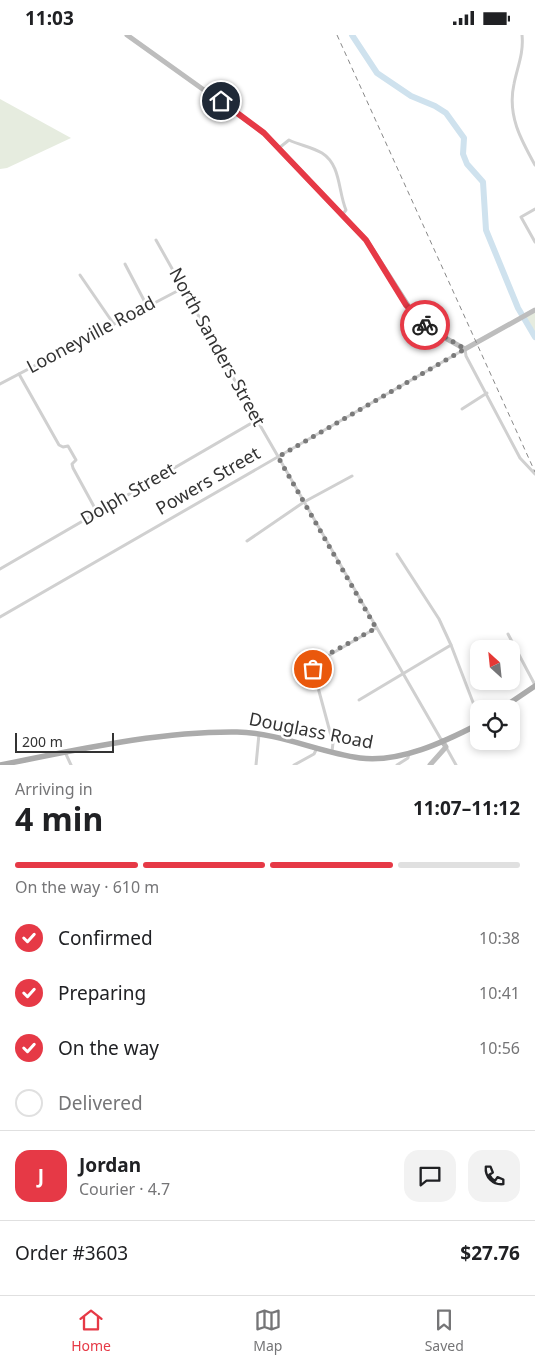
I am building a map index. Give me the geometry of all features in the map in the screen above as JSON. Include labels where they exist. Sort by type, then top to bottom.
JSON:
[{"type":"main road","points":[[514,700],[535,686]]},
{"type":"main road","name":"Douglass Road","points":[[0,765],[125,741],[227,732],[259,733],[360,758],[376,759],[409,752],[442,741],[470,727]]},
{"type":"street","points":[[126,35],[254,125],[279,148],[342,215],[378,255],[415,316],[429,329],[465,349],[466,356],[520,458],[535,474]]},
{"type":"street","points":[[522,35],[522,54],[512,93],[512,110],[519,136],[535,165]]},
{"type":"street","points":[[279,148],[289,141],[322,153],[328,159],[335,169],[346,210],[342,215]]},
{"type":"street","points":[[535,209],[521,217],[535,242]]},
{"type":"street","name":"North Sanders Street","points":[[156,240],[256,420],[402,675],[442,741]]},
{"type":"street","points":[[125,264],[147,306]]},
{"type":"street","points":[[80,275],[113,323]]},
{"type":"street","name":"Looneyville Road","points":[[0,384],[183,287]]},
{"type":"street","name":"Powers Street","points":[[0,617],[533,311]]},
{"type":"street","points":[[18,374],[59,445],[68,446],[76,460],[72,464],[72,468],[97,512]]},
{"type":"street","points":[[462,409],[487,393]]},
{"type":"street","name":"Dolph Street","points":[[0,569],[256,420]]},
{"type":"street","points":[[246,541],[304,502],[352,476]]},
{"type":"street","points":[[397,554],[439,619],[452,645],[473,700]]},
{"type":"street","points":[[332,751],[334,743],[313,669],[314,664],[376,628]]},
{"type":"street","points":[[508,634],[535,686]]},
{"type":"street","points":[[359,700],[452,645]]},
{"type":"street","points":[[256,765],[259,733]]},
{"type":"street","points":[[442,741],[456,765]]},
{"type":"street","points":[[294,765],[315,752],[318,747]]},
{"type":"street","points":[[430,765],[446,747]]},
{"type":"street","points":[[65,752],[71,765]]},
{"type":"street","points":[[397,765],[408,758],[409,752]]},
{"type":"shaded area","points":[[0,99],[71,138],[7,168],[0,169]]},
{"type":"shaded area","points":[[535,312],[535,334],[525,318]]},
{"type":"waterway","points":[[352,35],[377,73],[411,96],[446,113],[464,138],[463,154],[467,164],[483,182],[486,230],[518,308],[535,337]]},
{"type":"railway","points":[[337,35],[535,472]]},
{"type":"way so far","points":[[313,669],[316,661],[376,628],[278,457],[465,349],[440,336],[425,325]]},
{"type":"route","points":[[221,101],[264,133],[366,240],[378,255],[406,305],[425,325]]}]
